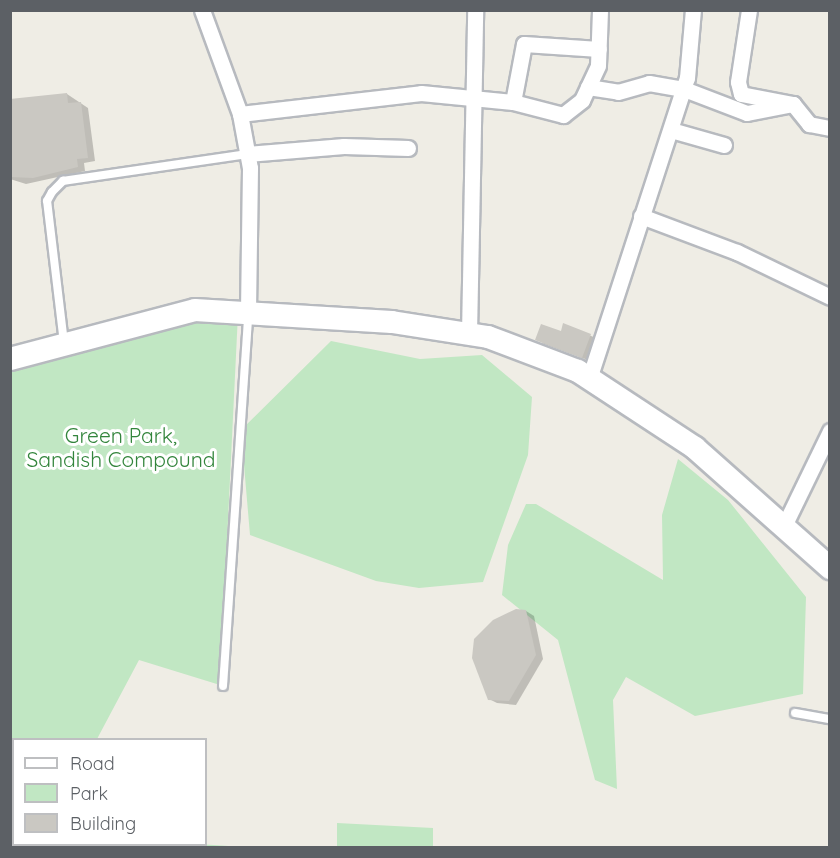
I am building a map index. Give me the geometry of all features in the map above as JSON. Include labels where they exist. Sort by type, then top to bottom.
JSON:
[{"type":"main road","points":[[10,359],[195,310],[392,322],[469,334],[589,379],[695,448],[830,568]]},
{"type":"street","points":[[202,10],[240,114],[248,154],[248,312]]},
{"type":"street","points":[[469,334],[471,97],[475,10]]},
{"type":"street","points":[[240,114],[403,93],[513,102],[563,116],[572,112],[588,87],[599,49],[600,10]]},
{"type":"street","points":[[589,379],[684,89],[693,10]]},
{"type":"street","points":[[749,10],[738,89],[750,97],[793,104],[808,124],[830,128]]},
{"type":"street","points":[[513,102],[524,44],[599,49]]},
{"type":"street","points":[[588,87],[618,92],[649,83],[684,89],[747,113],[793,104]]},
{"type":"street","points":[[671,130],[724,145]]},
{"type":"street","points":[[248,154],[353,146],[408,148]]},
{"type":"street","points":[[641,216],[830,297]]},
{"type":"street","points":[[783,528],[830,431]]},
{"type":"lane","points":[[64,345],[47,201],[52,192],[73,179],[248,154]]},
{"type":"lane","points":[[223,686],[248,312]]},
{"type":"lane","points":[[795,713],[830,719]]},
{"type":"green space","name":"Green Park, Sandish Compound","points":[[195,310],[238,314],[220,685],[139,660],[98,738],[12,738],[12,846],[32,846],[11,848],[11,359]]},
{"type":"green space","points":[[331,341],[420,359],[482,355],[532,397],[528,455],[483,582],[419,588],[376,581],[250,535],[241,430]]},
{"type":"green space","points":[[678,459],[728,500],[806,597],[803,694],[695,716],[626,677],[613,700],[617,789],[595,780],[558,640],[502,595],[508,545],[526,504],[536,504],[663,580],[662,515]]},
{"type":"green space","points":[[337,823],[433,828],[433,847],[337,847]]},
{"type":"green space","points":[[207,845],[244,847],[55,847]]},
{"type":"building","points":[[67,93],[68,103],[81,102],[88,158],[77,159],[78,167],[33,178],[10,177],[10,99]]},
{"type":"building","points":[[563,323],[591,334],[582,358],[535,340],[541,324],[561,331]]},
{"type":"building","points":[[516,609],[526,610],[536,655],[509,701],[488,700],[472,658],[474,639],[493,620]]}]
